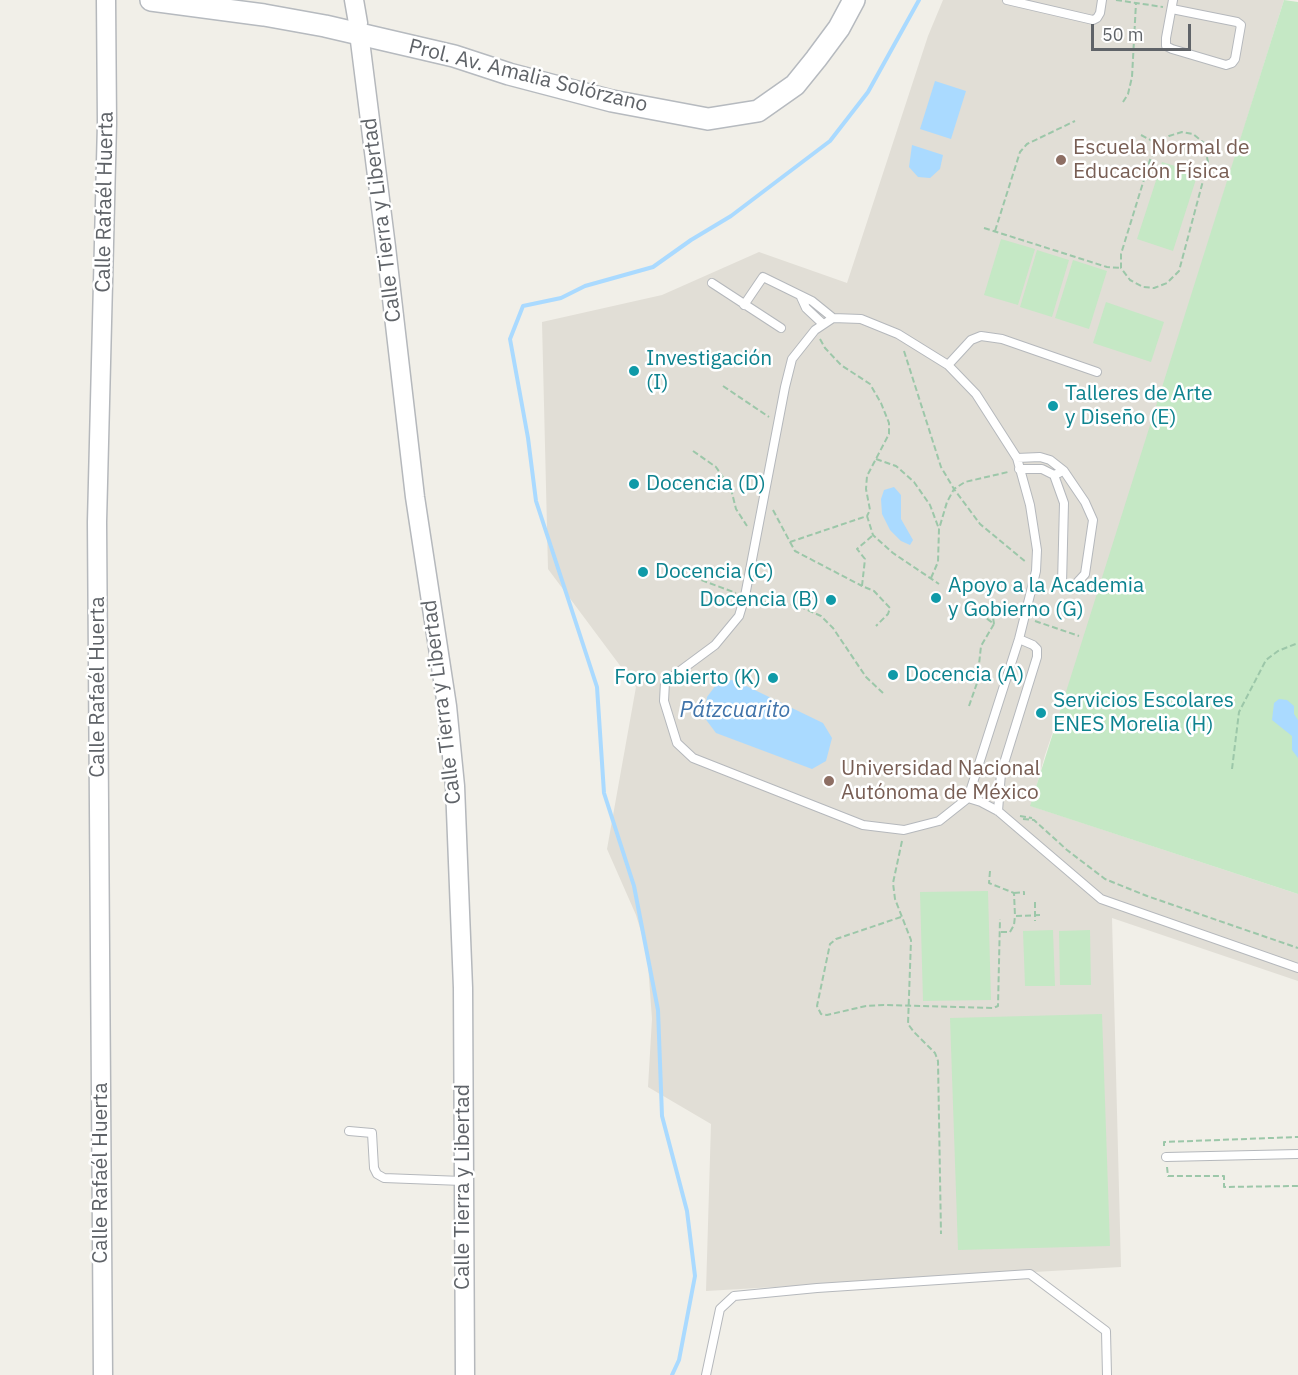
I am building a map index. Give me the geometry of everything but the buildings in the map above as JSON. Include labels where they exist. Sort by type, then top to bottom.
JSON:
[{"type":"main road","name":"Prol. Av. Amalia Solórzano","points":[[151,0],[358,28],[441,42],[528,69],[692,111],[708,118],[758,111],[795,85],[839,28],[854,0]]},
{"type":"main road","points":[[237,0],[294,9],[358,28]]},
{"type":"main road","name":"Prol. Av. Amalia Solórzano","points":[[692,111],[712,110],[757,101],[789,78],[811,54],[832,24],[844,0]]},
{"type":"street","name":"Calle Rafaél Huerta","points":[[102,1375],[97,522],[107,123],[106,0]]},
{"type":"street","name":"Calle Tierra y Libertad","points":[[354,0],[415,497],[447,706],[454,786],[463,988],[462,1181],[465,1375]]},
{"type":"lane","points":[[1007,0],[1093,20],[1100,13],[1102,0]]},
{"type":"lane","points":[[1172,4],[1241,25],[1235,60],[1226,64],[1172,49],[1166,45],[1172,4]]},
{"type":"lane","points":[[744,305],[763,277],[812,301],[833,318]]},
{"type":"lane","points":[[712,283],[781,328]]},
{"type":"lane","points":[[801,297],[806,308],[823,324]]},
{"type":"lane","points":[[833,318],[861,319],[898,334],[948,364],[976,394],[1017,458],[1030,505],[1036,550],[1036,571],[1019,639],[968,798],[939,821],[904,830],[863,825],[693,758],[677,743],[664,701],[665,682],[715,645],[738,616],[745,596],[792,359],[815,330],[833,318]]},
{"type":"lane","points":[[948,364],[971,340],[981,336],[1002,339],[1096,372]]},
{"type":"lane","points":[[1017,458],[1040,457],[1050,460],[1064,471],[1085,502],[1093,520],[1084,573],[1074,586],[1062,584],[1064,503],[1054,475],[1042,469],[1019,469]]},
{"type":"lane","points":[[1054,475],[1064,471]]},
{"type":"lane","points":[[1001,814],[1001,773],[1037,649],[1019,639]]},
{"type":"lane","points":[[978,766],[1001,773]]},
{"type":"lane","points":[[968,798],[981,802],[1001,814],[1101,899],[1298,968]]},
{"type":"lane","points":[[349,1131],[372,1133],[374,1168],[377,1174],[384,1178],[462,1181]]},
{"type":"lane","points":[[1166,1157],[1298,1154]]},
{"type":"lane","points":[[706,1375],[720,1309],[734,1296],[817,1288],[1030,1274],[1106,1331],[1107,1375]]},
{"type":"path","points":[[1116,0],[1172,4]]},
{"type":"path","points":[[1123,102],[1128,94],[1132,77],[1136,3]]},
{"type":"path","points":[[995,231],[1020,152],[1027,144],[1075,121]]},
{"type":"path","points":[[1182,132],[1193,134],[1204,143],[1208,162],[1179,271],[1167,283],[1154,288],[1143,287],[1130,280],[1121,268],[1121,255],[1150,160],[1158,144],[1169,136],[1182,132]]},
{"type":"path","points":[[1141,135],[1158,144]]},
{"type":"path","points":[[984,228],[1107,267],[1121,268]]},
{"type":"path","points":[[815,330],[825,348],[841,365],[870,384],[889,423],[889,434],[867,476],[870,510],[867,516],[873,535],[893,554],[939,584]]},
{"type":"path","points":[[898,334],[941,467],[980,524],[1036,571]]},
{"type":"path","points":[[723,386],[779,423]]},
{"type":"path","points":[[693,451],[716,467],[731,489],[736,509],[746,525],[758,530]]},
{"type":"path","points":[[876,459],[896,466],[914,482],[930,505],[939,529]]},
{"type":"path","points":[[931,579],[938,562],[939,529],[947,502],[954,489],[965,482],[1019,469]]},
{"type":"path","points":[[764,503],[775,511],[795,551],[874,591],[890,608],[888,614],[876,626]]},
{"type":"path","points":[[790,542],[867,516]]},
{"type":"path","points":[[862,586],[865,560],[856,549],[873,535]]},
{"type":"path","points":[[693,577],[756,601],[796,605],[821,616],[833,628],[862,672],[883,693]]},
{"type":"path","points":[[994,624],[969,605],[980,609],[1001,610],[1079,636]]},
{"type":"path","points":[[969,706],[977,682],[978,656],[981,646],[994,624],[993,617],[1001,610]]},
{"type":"path","points":[[1232,769],[1239,712],[1244,702],[1266,660],[1278,651],[1298,643]]},
{"type":"path","points":[[1001,814],[1035,819],[1065,846]]},
{"type":"path","points":[[1001,814],[1034,820],[1067,850],[1105,879],[1147,896],[1298,948]]},
{"type":"path","points":[[904,830],[893,883],[895,899],[911,940],[908,1024],[935,1053],[938,1062],[941,1234]]},
{"type":"path","points":[[990,871],[988,883],[1014,893],[1024,892],[1024,895]]},
{"type":"path","points":[[1001,932],[1010,932],[1014,925],[1014,893]]},
{"type":"path","points":[[1035,902],[1035,921]]},
{"type":"path","points":[[1014,916],[1043,915]]},
{"type":"path","points":[[902,916],[836,939],[830,944],[818,1006],[821,1014],[827,1015],[866,1006],[993,1008],[998,1006],[1000,919]]},
{"type":"path","points":[[1164,1142],[1298,1137]]},
{"type":"path","points":[[1168,1176],[1224,1176],[1224,1187],[1298,1186]]},
{"type":"shaded area","name":"Universidad Nacional Autónoma de México","points":[[943,0],[1284,0],[1085,638],[1045,755],[1031,806],[1298,894],[1298,981],[1112,918],[1121,1267],[706,1291],[711,1124],[648,1087],[652,1019],[647,951],[636,915],[607,849],[636,687],[548,569],[542,322],[662,295],[759,252],[847,283],[928,36]]},
{"type":"green space","points":[[1284,0],[1298,2],[1298,894],[1030,806]]},
{"type":"green space","points":[[1162,162],[1198,173],[1173,251],[1137,239]]},
{"type":"green space","points":[[1001,239],[1035,249],[1018,305],[984,295]]},
{"type":"green space","points":[[1037,250],[1069,260],[1052,317],[1020,307]]},
{"type":"green space","points":[[1073,260],[1107,271],[1089,329],[1055,318]]},
{"type":"green space","points":[[1106,302],[1164,322],[1151,362],[1093,343]]},
{"type":"green space","points":[[988,891],[991,1000],[923,1001],[920,892]]},
{"type":"green space","points":[[1053,930],[1055,986],[1025,986],[1023,931]]},
{"type":"green space","points":[[1090,930],[1091,985],[1060,985],[1059,931]]},
{"type":"green space","points":[[1102,1014],[1110,1246],[958,1250],[950,1018]]},
{"type":"water","points":[[935,81],[966,91],[951,139],[920,129]]},
{"type":"water","points":[[912,145],[943,155],[940,169],[930,178],[918,177],[909,167]]},
{"type":"water","points":[[894,487],[901,495],[901,519],[913,540],[910,545],[901,541],[890,530],[882,514],[881,499],[884,490]]},
{"type":"water","name":"Pátzcuarito","points":[[734,680],[823,723],[832,738],[826,761],[812,769],[716,733],[704,717],[707,697],[719,681]]},
{"type":"water","points":[[1279,699],[1287,700],[1294,706],[1294,714],[1298,720],[1298,758],[1292,750],[1292,736],[1272,720],[1274,703]]},
{"type":"waterway","points":[[672,1375],[679,1360],[695,1276],[687,1211],[662,1116],[658,1010],[634,886],[604,793],[597,687],[536,501],[528,438],[510,339],[523,306],[561,298],[585,286],[653,267],[691,240],[731,216],[830,141],[868,92],[919,0]]},
{"type":"place","name":"Escuela Normal de Educación Física","points":[[1061,160]]},
{"type":"place","name":"Investigación (I)","points":[[634,371]]},
{"type":"place","name":"Talleres de Arte y Diseño (E)","points":[[1053,406]]},
{"type":"place","name":"Docencia (D)","points":[[634,484]]},
{"type":"place","name":"Docencia (C)","points":[[643,572]]},
{"type":"place","name":"Apoyo a la Academia y Gobierno (G)","points":[[936,598]]},
{"type":"place","name":"Docencia (B)","points":[[831,600]]},
{"type":"place","name":"Docencia (A)","points":[[893,675]]},
{"type":"place","name":"Foro abierto (K)","points":[[773,678]]},
{"type":"place","name":"Servicios Escolares ENES Morelia (H)","points":[[1041,713]]},
{"type":"place","name":"Universidad Nacional Autónoma de México","points":[[829,781]]}]
